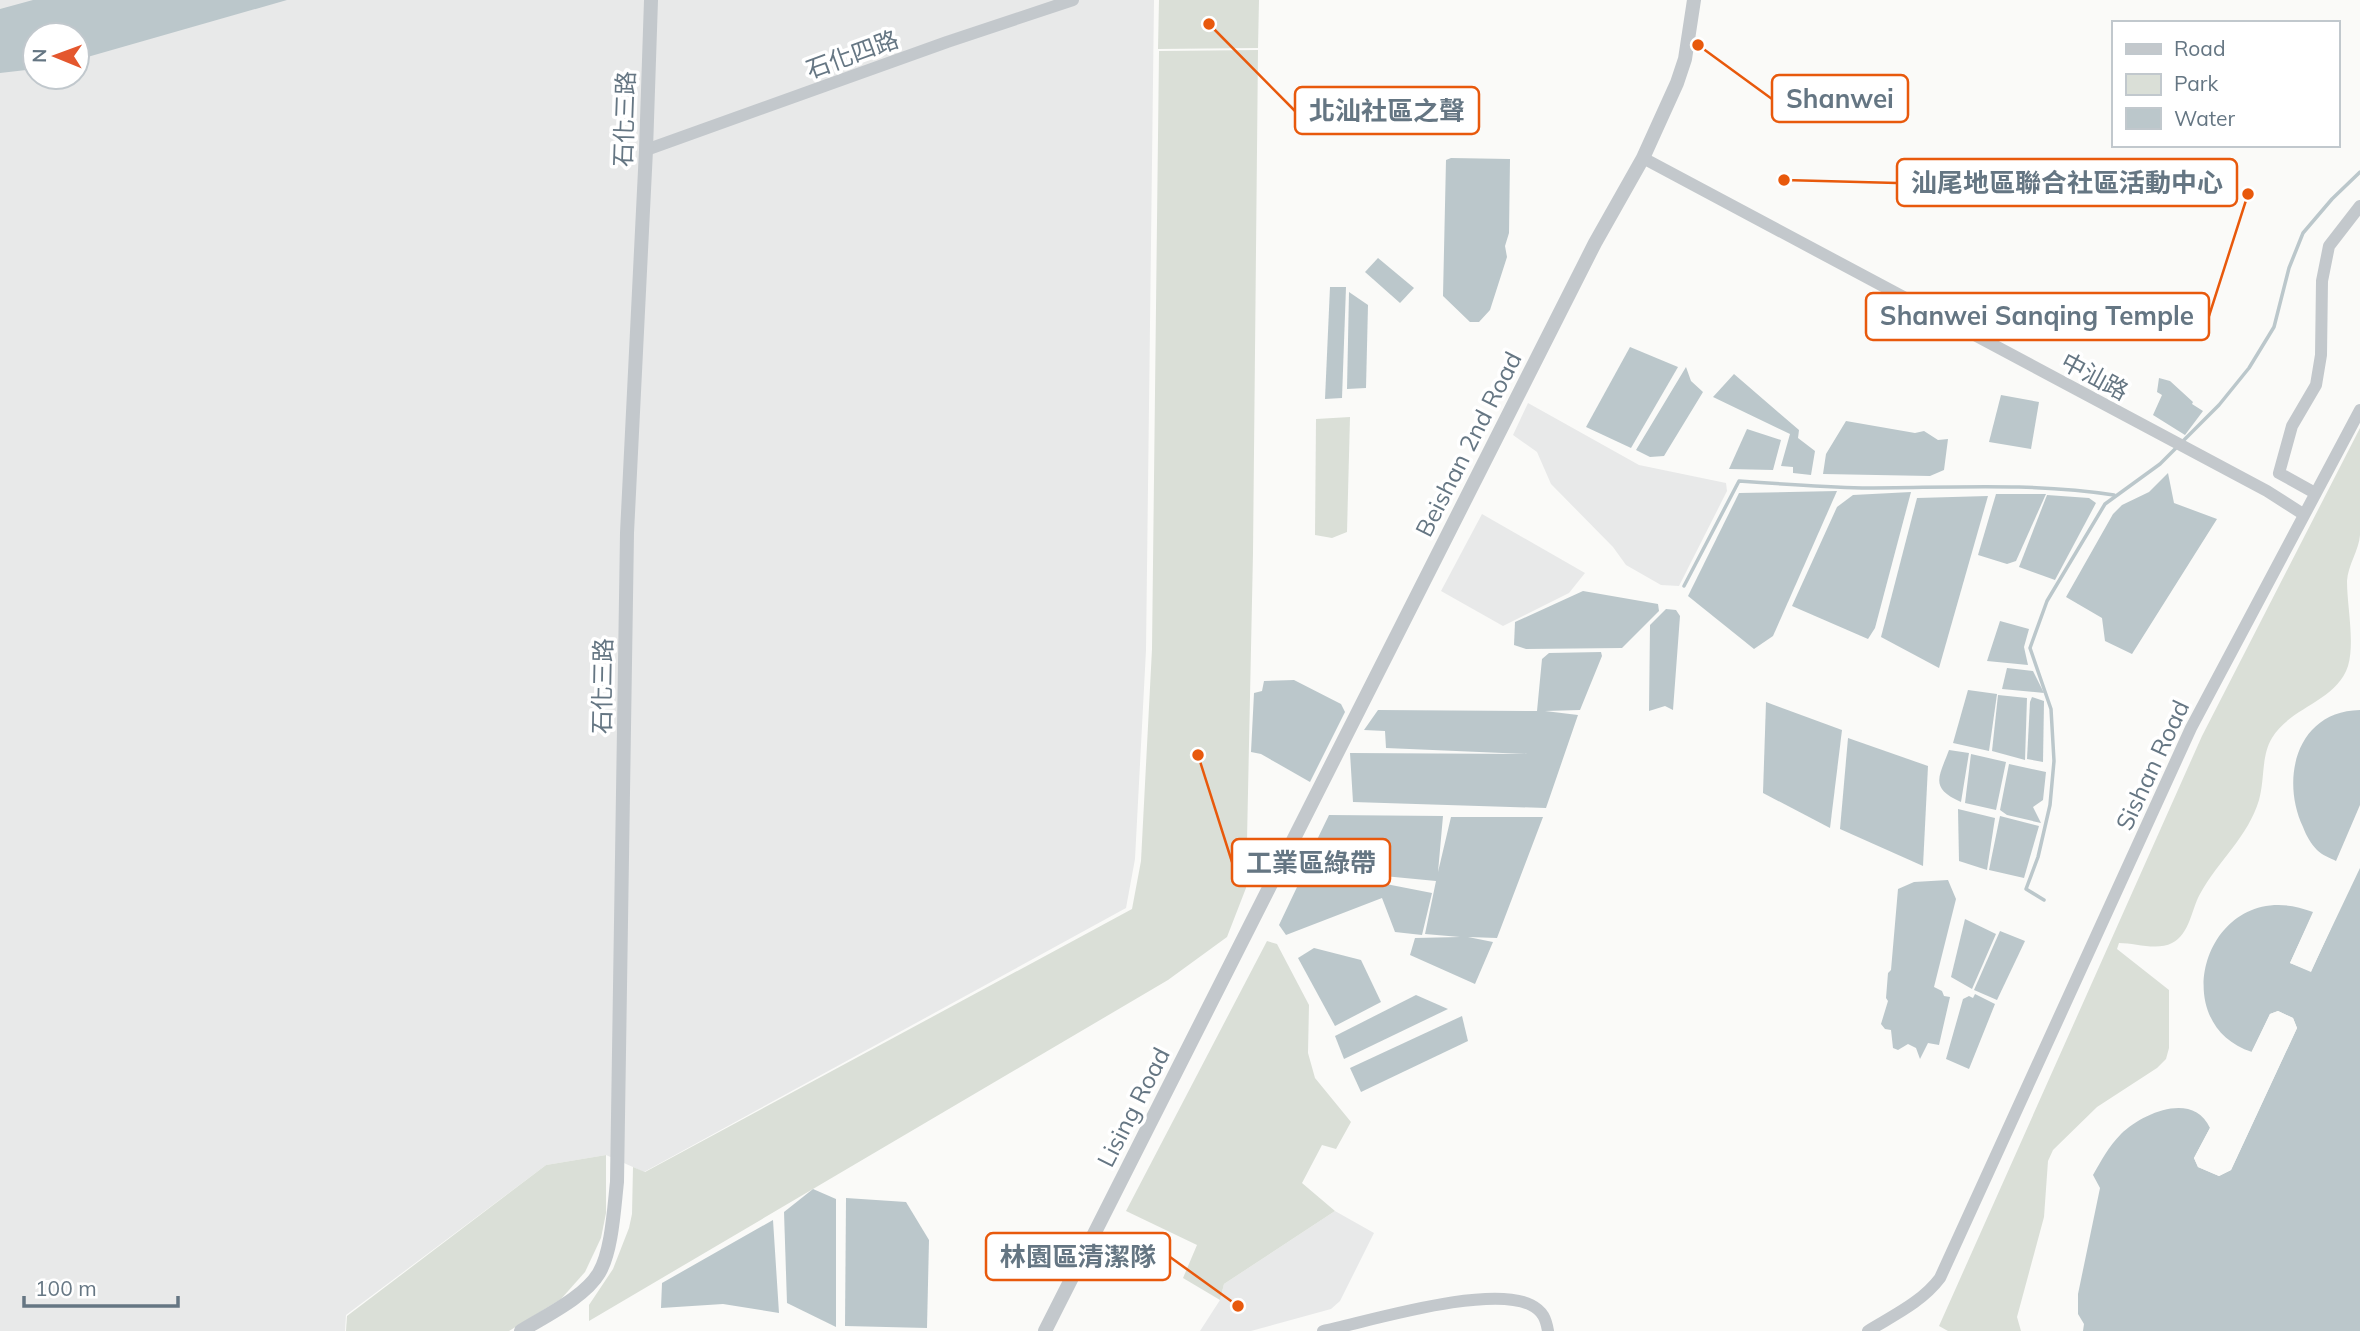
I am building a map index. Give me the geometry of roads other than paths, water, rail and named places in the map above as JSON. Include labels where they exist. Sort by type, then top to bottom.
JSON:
[{"type":"street","name":"石化三路","points":[[521,1331],[578,1295],[600,1273],[610,1239],[617,1182],[627,533],[651,0]]},
{"type":"street","name":"石化四路","points":[[646,150],[947,42],[1073,0]]},
{"type":"street","name":"Beishan 2nd Road","points":[[1262,903],[1595,243],[1643,158],[1685,59],[1694,0]]},
{"type":"street","name":"中汕路","points":[[1643,158],[2267,491],[2303,514]]},
{"type":"street","points":[[2267,491],[2279,473],[2292,426],[2316,385],[2321,355],[2322,281],[2329,246],[2360,206]]},
{"type":"street","name":"Sishan Road","points":[[1868,1331],[1931,1290],[1940,1278],[2191,728],[2360,410]]},
{"type":"street","points":[[2279,473],[2315,493]]},
{"type":"street","name":"Lising Road","points":[[1045,1331],[1262,903]]},
{"type":"street","points":[[1323,1331],[1435,1306],[1489,1299],[1514,1300],[1532,1306],[1545,1316],[1548,1331]]},
{"type":"water","points":[[33,0],[287,0],[91,56],[91,21],[21,21],[21,71],[0,73],[0,9]]},
{"type":"water","points":[[1510,159],[1509,233],[1505,246],[1507,257],[1490,310],[1479,322],[1470,322],[1443,296],[1446,160]]},
{"type":"water","points":[[1378,258],[1414,288],[1400,303],[1365,272]]},
{"type":"water","points":[[1330,287],[1346,287],[1342,398],[1325,399]]},
{"type":"water","points":[[1349,292],[1368,305],[1366,388],[1347,389]]},
{"type":"water","points":[[1630,347],[1678,367],[1631,448],[1586,427]]},
{"type":"water","points":[[1686,367],[1691,381],[1703,392],[1664,456],[1650,457],[1636,450]]},
{"type":"water","points":[[1734,374],[1799,430],[1798,438],[1815,451],[1811,475],[1793,473],[1793,467],[1781,466],[1790,434],[1713,397]]},
{"type":"water","points":[[2159,378],[2170,381],[2193,402],[2192,404],[2203,411],[2185,435],[2153,415],[2162,395],[2157,392]]},
{"type":"water","points":[[2001,395],[2039,402],[2031,449],[1989,442]]},
{"type":"water","points":[[1846,421],[1915,433],[1924,431],[1938,440],[1948,439],[1944,470],[1930,476],[1823,474],[1826,454]]},
{"type":"water","points":[[1747,429],[1781,440],[1773,470],[1729,469]]},
{"type":"water","points":[[2168,473],[2174,503],[2217,519],[2132,654],[2105,641],[2102,618],[2066,597],[2113,514],[2122,505],[2149,492]]},
{"type":"water","points":[[1837,491],[1773,636],[1754,649],[1688,596],[1739,493]]},
{"type":"water","points":[[1911,492],[1875,628],[1868,639],[1792,606],[1837,507],[1853,495]]},
{"type":"water","points":[[1996,494],[2046,494],[2016,561],[2007,564],[1978,555]]},
{"type":"water","points":[[2047,495],[2089,498],[2096,503],[2055,580],[2019,567]]},
{"type":"water","points":[[1988,496],[1939,668],[1881,637],[1917,498]]},
{"type":"water","points":[[1583,591],[1658,604],[1659,611],[1622,648],[1526,649],[1514,645],[1515,622]]},
{"type":"water","points":[[1666,609],[1676,610],[1680,616],[1673,710],[1665,706],[1649,711],[1650,625]]},
{"type":"water","points":[[2000,621],[2029,629],[2024,647],[2028,665],[1987,661]]},
{"type":"water","points":[[1601,652],[1602,656],[1580,710],[1545,711],[1578,715],[1546,808],[1353,802],[1350,753],[1528,754],[1386,748],[1385,731],[1364,730],[1378,710],[1537,711],[1542,659],[1549,653]]},
{"type":"water","points":[[2007,668],[2033,671],[2044,693],[2002,689]]},
{"type":"water","points":[[1294,680],[1341,704],[1345,712],[1310,782],[1261,754],[1251,752],[1254,693],[1262,691],[1264,681]]},
{"type":"water","points":[[1968,690],[1997,694],[1989,751],[1953,743]]},
{"type":"water","points":[[1998,695],[2027,698],[2025,760],[1992,751]]},
{"type":"water","points":[[2032,697],[2044,701],[2043,762],[2027,759]]},
{"type":"water","points":[[1766,702],[1842,730],[1830,828],[1763,793]]},
{"type":"water","points":[[2360,710],[2360,805],[2336,861],[2317,850],[2306,833],[2296,808],[2294,769],[2299,750],[2308,735],[2321,722],[2339,713]]},
{"type":"water","points":[[1848,738],[1928,766],[1923,866],[1840,829]]},
{"type":"water","points":[[1949,750],[1969,753],[1961,802],[1944,792],[1939,781]]},
{"type":"water","points":[[1971,754],[2006,762],[1996,810],[1965,803]]},
{"type":"water","points":[[2009,764],[2046,772],[2043,800],[2033,807],[2041,823],[2007,815],[2000,810]]},
{"type":"water","points":[[1958,809],[1995,818],[1987,870],[1959,861]]},
{"type":"water","points":[[1329,815],[1443,816],[1438,872],[1451,817],[1543,817],[1497,938],[1468,937],[1493,942],[1475,984],[1410,955],[1415,938],[1460,937],[1425,934],[1436,881],[1384,876],[1314,846]]},
{"type":"water","points":[[2000,816],[2039,826],[2024,878],[1989,870]]},
{"type":"water","points":[[1317,858],[1386,884],[1432,893],[1422,935],[1395,932],[1382,898],[1286,935],[1279,925],[1307,866],[1315,867]]},
{"type":"water","points":[[2360,868],[2360,1331],[2083,1331],[2084,1324],[2078,1314],[2078,1294],[2100,1188],[2093,1175],[2109,1149],[2130,1126],[2154,1113],[2167,1109],[2192,1110],[2202,1117],[2210,1128],[2194,1158],[2198,1167],[2219,1176],[2231,1170],[2297,1028],[2293,1018],[2278,1011],[2270,1014],[2252,1052],[2224,1036],[2208,1012],[2204,984],[2209,956],[2224,931],[2246,912],[2276,905],[2313,912],[2290,963],[2311,971]]},
{"type":"water","points":[[1948,880],[1956,899],[1934,987],[1942,991],[1944,996],[1950,997],[1939,1045],[1928,1043],[1920,1059],[1916,1048],[1908,1044],[1898,1050],[1893,1048],[1891,1030],[1885,1029],[1881,1024],[1888,1001],[1888,973],[1891,970],[1898,889],[1914,882]]},
{"type":"water","points":[[1965,919],[1996,934],[1972,989],[1951,977]]},
{"type":"water","points":[[2000,931],[2025,941],[1997,1000],[1974,990]]},
{"type":"water","points":[[1314,948],[1361,960],[1381,1002],[1335,1026],[1298,958]]},
{"type":"water","points":[[1975,994],[1995,1004],[1969,1069],[1946,1059],[1963,999],[1969,996],[1973,998]]},
{"type":"water","points":[[1416,995],[1448,1009],[1344,1059],[1335,1036]]},
{"type":"water","points":[[1462,1016],[1468,1041],[1361,1092],[1350,1068]]},
{"type":"water","points":[[813,1189],[836,1199],[836,1327],[787,1303],[784,1212]]},
{"type":"water","points":[[846,1198],[906,1202],[929,1240],[927,1328],[845,1326]]},
{"type":"water","points":[[773,1220],[779,1313],[723,1304],[661,1308],[662,1283]]},
{"type":"waterway","points":[[2044,900],[2026,889],[2038,857],[2050,805],[2054,761],[2051,709],[2030,648],[2047,601],[2105,504],[2160,464],[2219,405],[2249,368],[2274,327],[2289,268],[2303,233],[2360,172]]},
{"type":"waterway","points":[[1684,586],[1739,481],[1862,488],[2052,488],[2114,495]]},
{"type":"place","name":"北汕社區之聲","points":[[1209,24]]},
{"type":"place","name":"Shanwei","points":[[1698,45]]},
{"type":"place","name":"汕尾地區聯合社區活動中心","points":[[1784,180]]},
{"type":"place","name":"Shanwei Sanqing Temple","points":[[2248,194]]},
{"type":"place","name":"工業區綠帶","points":[[1198,755]]},
{"type":"place","name":"林園區清潔隊","points":[[1238,1306]]}]
